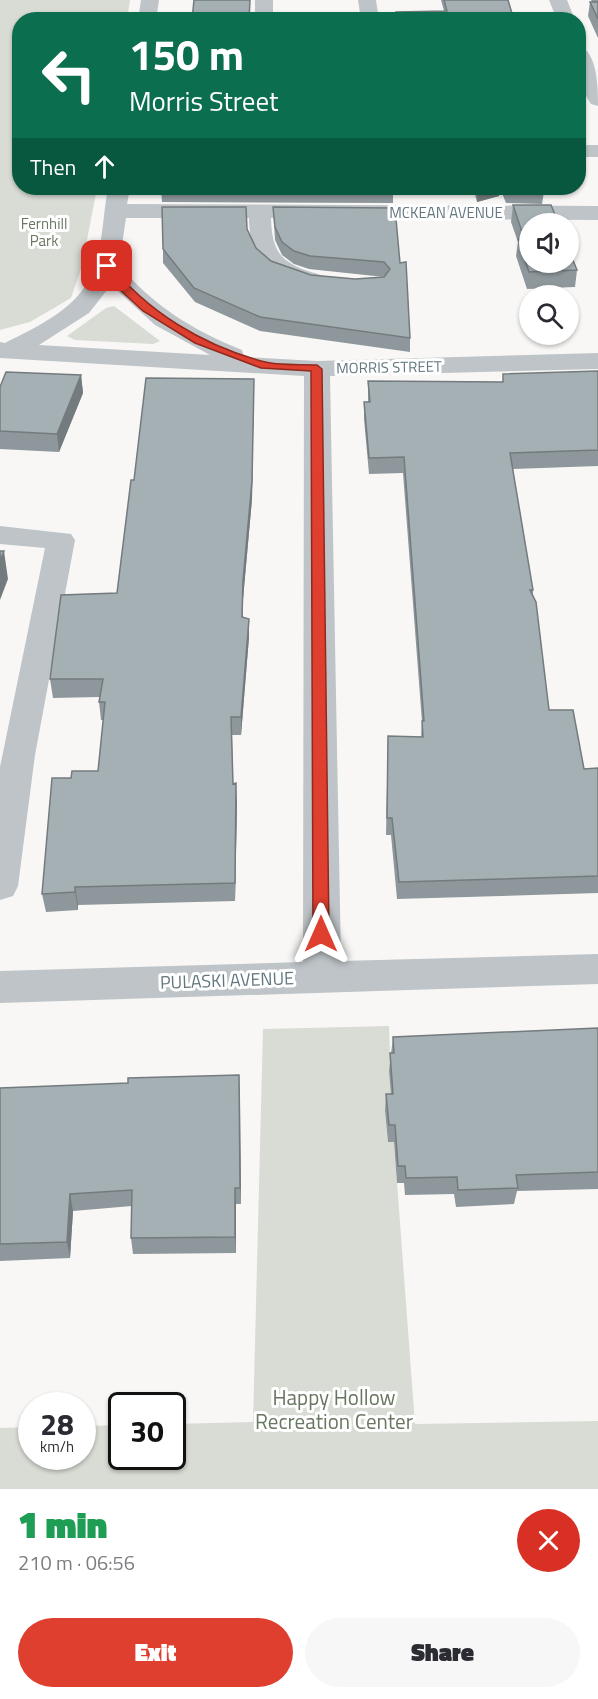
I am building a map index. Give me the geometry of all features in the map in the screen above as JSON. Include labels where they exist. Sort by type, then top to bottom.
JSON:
[{"type":"street","points":[[586,70],[598,100]]},
{"type":"street","points":[[3,352],[57,325],[83,306],[99,285],[107,266],[118,195]]},
{"type":"street","name":"MCKEAN AVENUE","points":[[115,211],[598,213]]},
{"type":"street","points":[[260,212],[260,241],[272,260],[298,276],[335,284]]},
{"type":"street","points":[[107,266],[136,301],[162,320],[199,341],[261,365]]},
{"type":"street","name":"MORRIS STREET","points":[[3,352],[317,369],[598,361]]},
{"type":"street","points":[[317,369],[321,978]]},
{"type":"street","points":[[0,535],[61,540],[10,795],[0,886]]},
{"type":"street","name":"PULASKI AVENUE","points":[[0,987],[598,969]]},
{"type":"green space","name":"Fernhill Park","points":[[0,0],[130,0],[128,12],[12,12],[12,195],[96,195],[82,266],[71,298],[30,322],[0,330]]},
{"type":"green space","points":[[114,306],[160,341],[153,344],[75,340],[67,336],[106,308]]},
{"type":"green space","name":"Happy Hollow Recreation Center","points":[[389,1026],[392,1111],[385,1112],[388,1142],[394,1142],[415,1424],[598,1421],[598,1489],[0,1489],[0,1428],[18,1427],[18,1470],[96,1470],[96,1426],[108,1425],[108,1470],[186,1470],[186,1424],[253,1422],[263,1029]]},
{"type":"building","points":[[194,0],[250,0],[249,12],[193,12]]},
{"type":"building","points":[[444,0],[508,0],[512,12],[396,12],[447,11]]},
{"type":"building","points":[[590,2],[598,2],[598,19]]},
{"type":"building","points":[[513,205],[551,205],[554,213],[519,213],[519,223]]},
{"type":"building","points":[[162,207],[246,207],[247,229],[256,248],[271,261],[311,275],[355,279],[384,277],[390,269],[384,262],[310,256],[294,251],[282,242],[275,227],[273,207],[395,208],[400,263],[406,262],[410,338],[260,317],[194,288],[163,249]]},
{"type":"building","points":[[598,371],[598,450],[510,453],[533,590],[530,590],[536,602],[549,710],[573,710],[584,769],[598,768],[598,876],[399,882],[392,818],[387,818],[388,736],[423,737],[422,721],[424,721],[404,457],[369,458],[364,402],[370,402],[368,381],[503,382],[503,374]]},
{"type":"building","points":[[6,372],[81,375],[57,434],[0,431],[0,387]]},
{"type":"building","points":[[146,378],[254,379],[252,481],[242,617],[249,619],[241,717],[231,717],[233,784],[236,783],[235,883],[75,887],[75,892],[42,894],[52,778],[71,778],[72,771],[98,771],[105,702],[99,702],[103,679],[50,679],[61,595],[117,593]]},
{"type":"building","points":[[598,1028],[598,1172],[516,1175],[518,1188],[458,1190],[457,1177],[406,1178],[405,1166],[398,1166],[395,1125],[389,1125],[386,1094],[393,1094],[390,1053],[394,1053],[393,1037]]},
{"type":"building","points":[[239,1075],[240,1188],[235,1188],[235,1237],[131,1238],[132,1190],[70,1194],[67,1242],[0,1244],[0,1088],[128,1083],[128,1078]]},
{"type":"route","points":[[107,266],[136,301],[178,331],[221,351],[261,365],[317,369],[321,934]]}]
